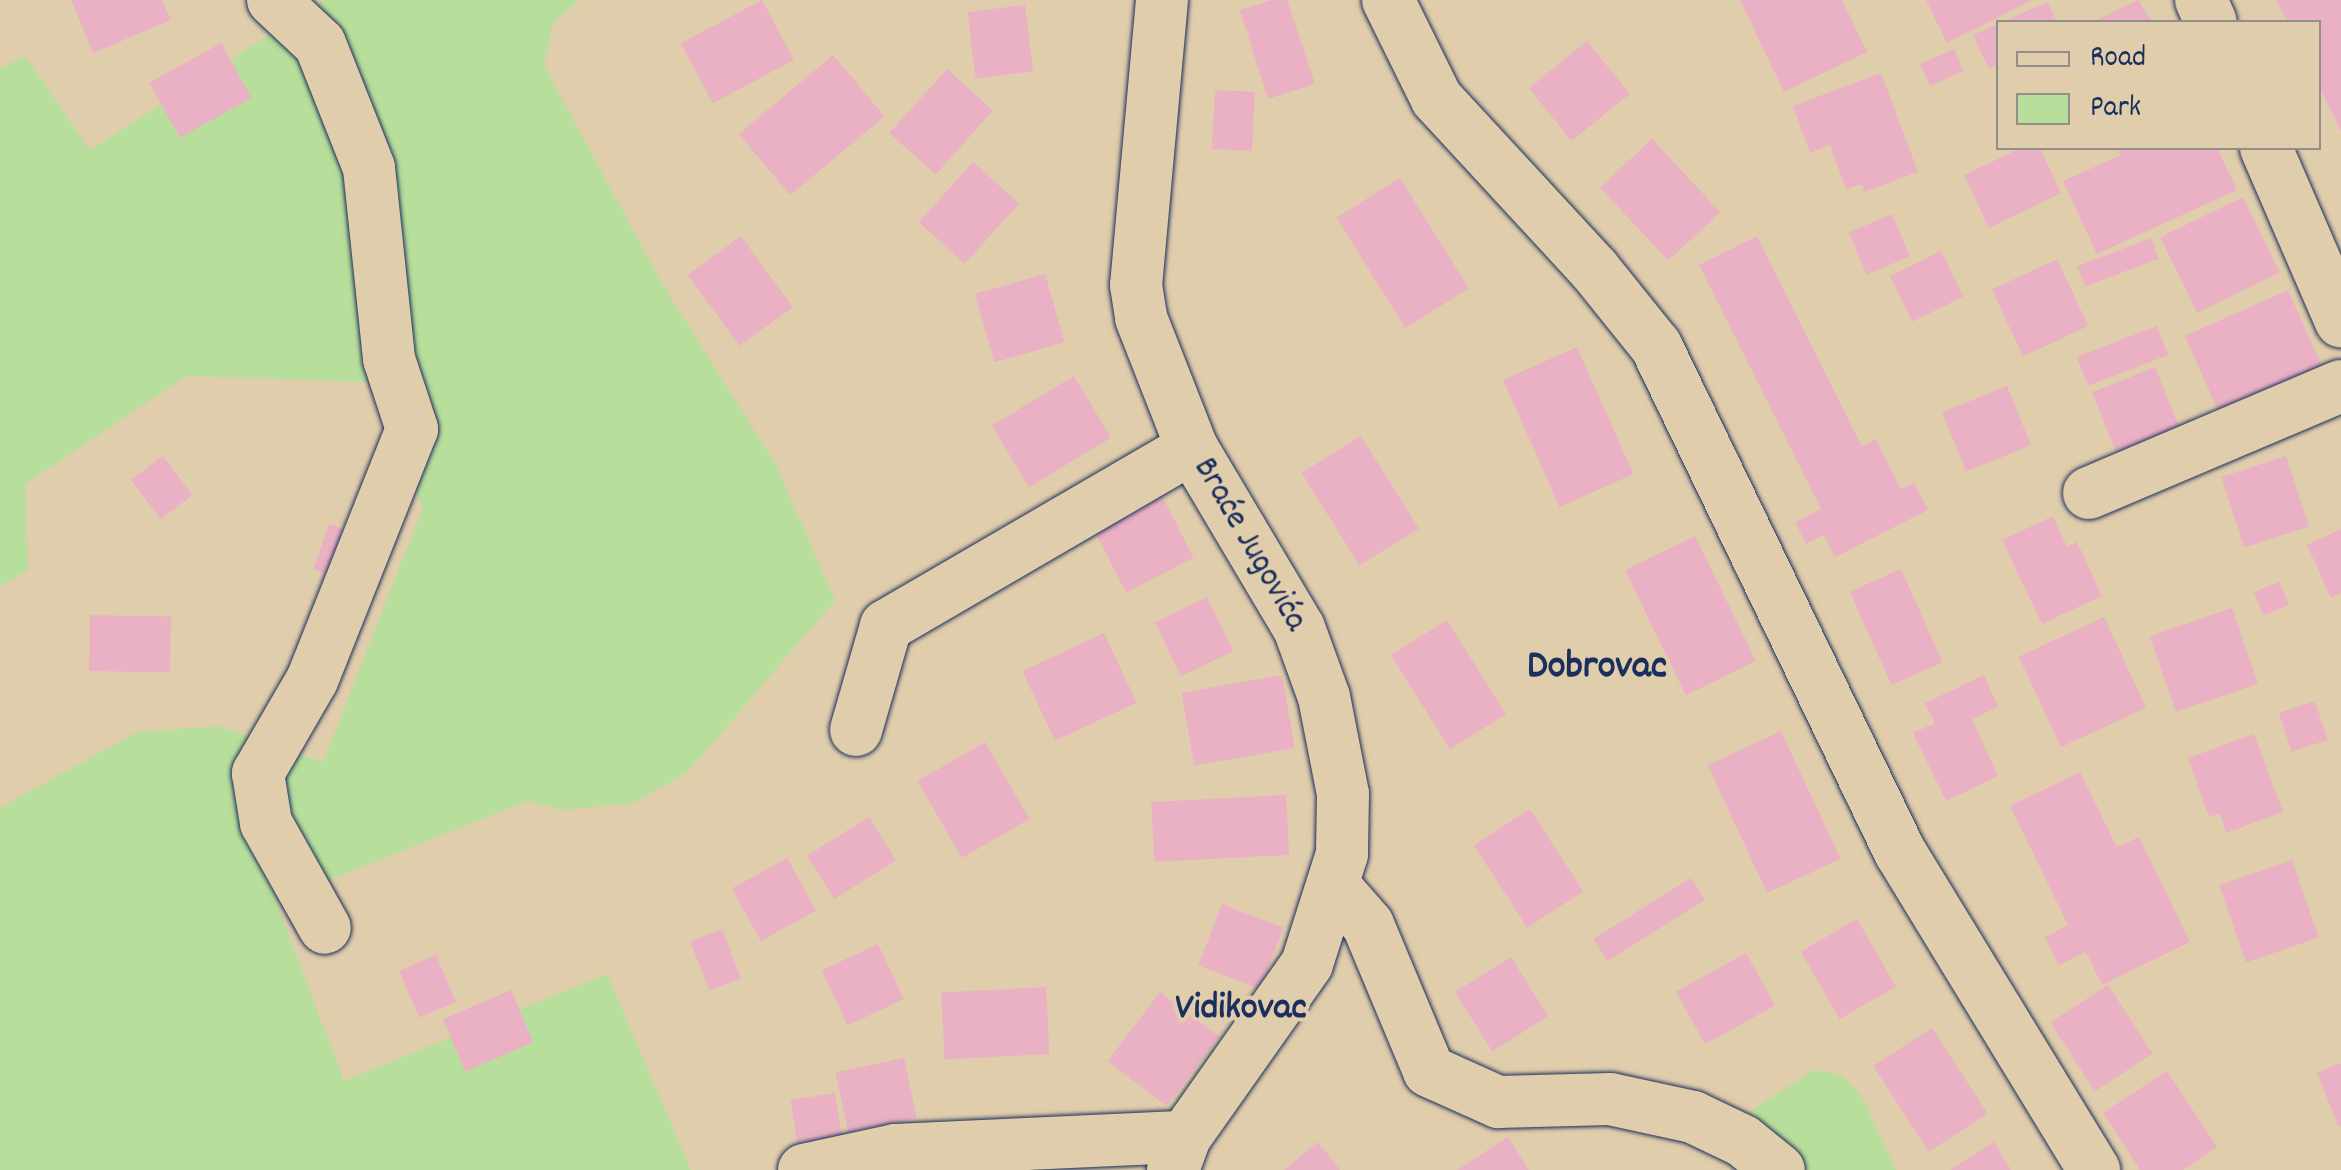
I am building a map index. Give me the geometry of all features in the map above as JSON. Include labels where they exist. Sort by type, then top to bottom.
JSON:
[{"type":"street","points":[[272,0],[320,44],[369,168],[390,359],[412,429],[312,680],[258,773],[266,823],[325,928]]},
{"type":"street","name":"Braće Jugovića","points":[[1162,0],[1136,285],[1149,346],[1192,448],[1268,566],[1324,697],[1343,794],[1334,886],[1307,964],[1179,1154]]},
{"type":"street","points":[[1388,0],[1436,99],[1594,269],[1656,346],[1900,852],[2094,1170]]},
{"type":"street","points":[[2267,150],[2341,321]]},
{"type":"street","points":[[2089,493],[2341,386]]},
{"type":"street","points":[[856,730],[886,626],[1192,448]]},
{"type":"street","points":[[1334,886],[1368,925],[1416,1052],[1438,1076],[1498,1102],[1610,1099],[1693,1117],[1742,1141],[1779,1170]]},
{"type":"street","points":[[804,1170],[912,1149],[1179,1154]]},
{"type":"green space","points":[[324,0],[580,0],[553,22],[544,65],[660,280],[776,465],[835,600],[688,772],[634,803],[565,810],[527,801],[276,901],[344,1081],[607,974],[691,1170],[0,1170],[0,808],[137,732],[218,726],[323,762],[423,508],[372,382],[186,376],[25,484],[28,570],[0,586],[0,69],[25,56],[90,150]]},
{"type":"green space","points":[[1814,1070],[1842,1075],[1861,1095],[1896,1170],[1808,1170],[1751,1111]]},
{"type":"building","points":[[71,0],[162,0],[171,20],[93,53]]},
{"type":"building","points":[[762,0],[794,60],[713,103],[681,43]]},
{"type":"building","points":[[1272,0],[1287,0],[1315,84],[1268,99],[1240,10]]},
{"type":"building","points":[[1740,0],[1842,0],[1867,52],[1784,92]]},
{"type":"building","points":[[1926,0],[2033,0],[1947,43]]},
{"type":"building","points":[[2138,0],[2151,20],[2097,20]]},
{"type":"building","points":[[2276,0],[2341,0],[2341,131],[2321,91],[2321,20],[2287,20]]},
{"type":"building","points":[[2048,2],[2056,20],[2007,20]]},
{"type":"building","points":[[1025,5],[1033,72],[976,79],[967,12]]},
{"type":"building","points":[[1996,25],[1996,65],[1989,69],[1973,35]]},
{"type":"building","points":[[1587,41],[1630,94],[1572,141],[1529,88]]},
{"type":"building","points":[[221,43],[252,98],[180,138],[149,83]]},
{"type":"building","points":[[1954,49],[1964,71],[1930,86],[1920,64]]},
{"type":"building","points":[[833,55],[884,116],[790,195],[739,134]]},
{"type":"building","points":[[947,69],[993,110],[936,174],[889,133]]},
{"type":"building","points":[[1881,73],[1918,172],[1864,192],[1862,184],[1846,189],[1830,145],[1810,153],[1793,106]]},
{"type":"building","points":[[1215,90],[1255,92],[1252,151],[1212,149]]},
{"type":"building","points":[[1652,139],[1720,212],[1668,261],[1600,187]]},
{"type":"building","points":[[2017,150],[2041,150],[2061,193],[1989,228],[1964,175]]},
{"type":"building","points":[[2118,150],[2218,150],[2237,190],[2097,254],[2063,181],[2121,155]]},
{"type":"building","points":[[973,162],[1019,203],[965,264],[919,222]]},
{"type":"building","points":[[1400,178],[1469,288],[1405,328],[1336,218]]},
{"type":"building","points":[[2243,197],[2280,272],[2197,313],[2160,237]]},
{"type":"building","points":[[1892,214],[1910,256],[1867,275],[1849,232]]},
{"type":"building","points":[[741,236],[793,307],[739,346],[688,275]]},
{"type":"building","points":[[1757,236],[1862,447],[1876,439],[1901,489],[1914,483],[1928,510],[1835,557],[1824,535],[1806,544],[1795,522],[1821,509],[1699,265]]},
{"type":"building","points":[[2151,238],[2159,259],[2085,287],[2077,266]]},
{"type":"building","points":[[1941,251],[1963,297],[1912,322],[1890,276]]},
{"type":"building","points":[[2057,259],[2088,326],[2023,356],[1992,289]]},
{"type":"building","points":[[1045,274],[1065,342],[994,362],[975,294]]},
{"type":"building","points":[[2288,290],[2324,371],[2221,417],[2185,336]]},
{"type":"building","points":[[2157,326],[2168,355],[2088,386],[2077,357]]},
{"type":"building","points":[[1577,347],[1634,474],[1560,507],[1503,380]]},
{"type":"building","points":[[2155,367],[2180,430],[2117,456],[2092,392]]},
{"type":"building","points":[[1074,376],[1111,438],[1029,487],[992,425]]},
{"type":"building","points":[[2007,386],[2031,445],[1966,472],[1942,412]]},
{"type":"building","points":[[1361,436],[1419,528],[1359,566],[1302,473]]},
{"type":"building","points":[[163,456],[192,495],[161,519],[131,480]]},
{"type":"building","points":[[2286,456],[2309,526],[2244,547],[2221,477]]},
{"type":"building","points":[[1160,492],[1194,558],[1126,592],[1092,527]]},
{"type":"building","points":[[2053,516],[2067,547],[2077,542],[2102,596],[2042,624],[2002,540]]},
{"type":"building","points":[[329,524],[361,535],[346,580],[313,569]]},
{"type":"building","points":[[2341,529],[2341,593],[2331,598],[2307,545]]},
{"type":"building","points":[[1695,536],[1756,661],[1686,695],[1625,570]]},
{"type":"building","points":[[1901,569],[1942,662],[1891,685],[1850,592]]},
{"type":"building","points":[[2280,582],[2289,605],[2263,615],[2254,592]]},
{"type":"building","points":[[1207,597],[1233,651],[1181,676],[1155,622]]},
{"type":"building","points":[[2232,608],[2258,684],[2176,712],[2150,636]]},
{"type":"building","points":[[90,615],[171,616],[170,672],[89,671]]},
{"type":"building","points":[[2104,617],[2146,708],[2061,747],[2019,657]]},
{"type":"building","points":[[1447,620],[1506,714],[1450,749],[1391,655]]},
{"type":"building","points":[[1104,633],[1137,703],[1055,741],[1022,671]]},
{"type":"building","points":[[1282,675],[1295,748],[1194,766],[1182,693]]},
{"type":"building","points":[[1984,675],[1998,707],[1972,719],[1998,776],[1946,801],[1913,733],[1935,723],[1925,703]]},
{"type":"building","points":[[2315,701],[2328,740],[2292,752],[2279,713]]},
{"type":"building","points":[[1781,731],[1841,859],[1767,893],[1708,765]]},
{"type":"building","points":[[2254,734],[2283,812],[2226,833],[2220,813],[2209,817],[2188,758]]},
{"type":"building","points":[[985,742],[1030,819],[962,858],[917,781]]},
{"type":"building","points":[[2080,772],[2117,847],[2139,837],[2190,942],[2102,985],[2086,952],[2059,965],[2045,937],[2068,925],[2010,806]]},
{"type":"building","points":[[1286,795],[1289,855],[1154,862],[1151,802]]},
{"type":"building","points":[[1530,809],[1583,891],[1527,928],[1474,845]]},
{"type":"building","points":[[869,817],[896,860],[834,899],[807,856]]},
{"type":"building","points":[[787,858],[816,910],[761,941],[732,889]]},
{"type":"building","points":[[2292,860],[2319,938],[2246,963],[2219,885]]},
{"type":"building","points":[[1691,878],[1705,900],[1607,961],[1593,939]]},
{"type":"building","points":[[1222,904],[1284,928],[1260,989],[1198,966]]},
{"type":"building","points":[[1857,919],[1896,987],[1840,1019],[1801,952]]},
{"type":"building","points":[[722,929],[741,978],[709,991],[690,941]]},
{"type":"building","points":[[878,944],[904,999],[848,1025],[822,970]]},
{"type":"building","points":[[1746,953],[1775,1005],[1705,1044],[1676,992]]},
{"type":"building","points":[[436,955],[456,1002],[419,1018],[399,971]]},
{"type":"building","points":[[1511,957],[1548,1016],[1492,1051],[1455,992]]},
{"type":"building","points":[[2108,985],[2153,1054],[2095,1091],[2050,1023]]},
{"type":"building","points":[[1046,987],[1050,1054],[945,1059],[941,992]]},
{"type":"building","points":[[511,990],[533,1042],[465,1071],[443,1019]]},
{"type":"building","points":[[1160,992],[1219,1037],[1167,1106],[1108,1061]]},
{"type":"building","points":[[1932,1028],[1988,1114],[1929,1152],[1873,1066]]},
{"type":"building","points":[[904,1058],[917,1118],[848,1132],[836,1073]]},
{"type":"building","points":[[2341,1063],[2341,1125],[2338,1126],[2317,1072]]},
{"type":"building","points":[[2167,1071],[2217,1147],[2183,1170],[2140,1170],[2103,1113]]},
{"type":"building","points":[[835,1093],[842,1136],[797,1143],[791,1100]]},
{"type":"building","points":[[1508,1137],[1529,1170],[1457,1170]]},
{"type":"building","points":[[1318,1142],[1340,1170],[1284,1170]]},
{"type":"building","points":[[1994,1142],[2011,1170],[1950,1170],[1959,1164]]},
{"type":"district","name":"Dobrovac","points":[[1597,669]]},
{"type":"district","name":"Vidikovac","points":[[1241,1010]]}]
